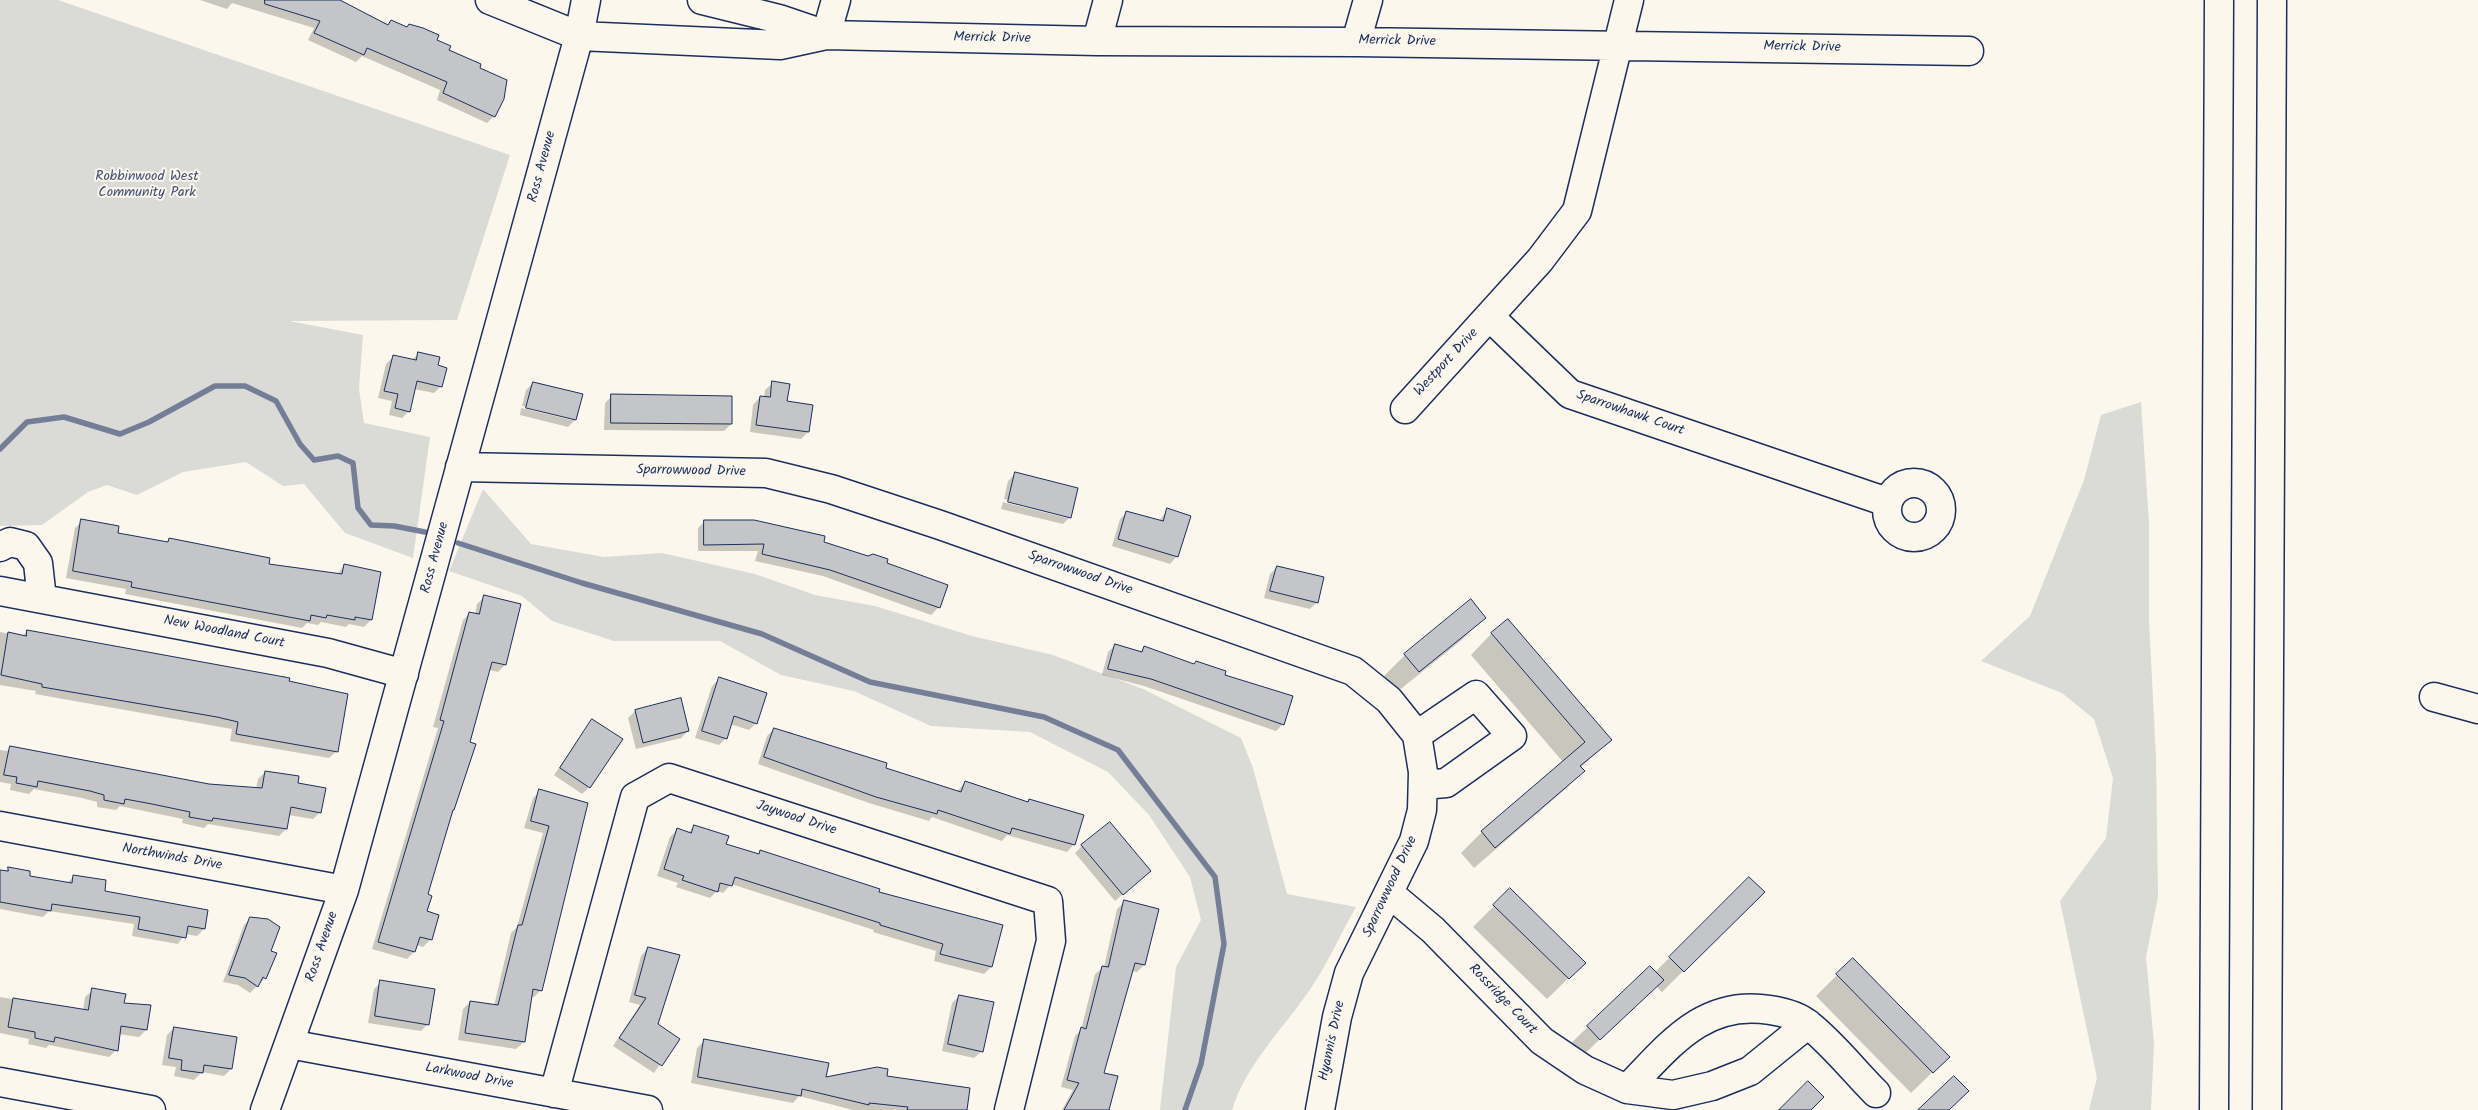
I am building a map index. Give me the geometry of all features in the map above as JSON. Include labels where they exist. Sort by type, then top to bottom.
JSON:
[{"type":"main road","name":"Merrick Drive","points":[[490,0],[579,36],[780,45],[826,35],[1097,41],[1617,45],[1969,52]]},
{"type":"main road","name":"Ross Avenue","points":[[264,1110],[290,1044],[344,890],[579,36],[586,0]]},
{"type":"main road","name":"Merrick Drive","points":[[702,0],[779,19],[826,35]]},
{"type":"main road","points":[[826,35],[836,0]]},
{"type":"main road","points":[[1097,41],[1108,0]]},
{"type":"main road","points":[[1356,42],[1368,0]]},
{"type":"main road","points":[[1490,317],[1540,260],[1577,211],[1629,0]]},
{"type":"main road","points":[[2214,1110],[2219,0]]},
{"type":"main road","points":[[2267,1110],[2272,0]]},
{"type":"main road","name":"Westport Drive","points":[[1405,409],[1490,317]]},
{"type":"main road","name":"Sparrowhawk Court","points":[[1490,317],[1570,394],[1887,502]]},
{"type":"main road","name":"Sparrowwood Drive","points":[[460,467],[766,473],[830,489],[1353,670],[1389,700],[1417,735],[1424,772],[1422,810],[1414,841],[1390,893],[1349,972]]},
{"type":"main road","points":[[0,547],[10,542],[26,546],[38,563],[42,599]]},
{"type":"main road","name":"New Woodland Court","points":[[0,591],[330,654],[404,674]]},
{"type":"main road","points":[[1417,735],[1476,695],[1512,736],[1446,783],[1423,785]]},
{"type":"main road","points":[[2434,697],[2478,709]]},
{"type":"main road","name":"Jaywood Drive","points":[[554,1093],[635,797],[669,778],[1048,901],[1051,941],[1008,1110]]},
{"type":"main road","name":"Northwinds Drive","points":[[0,826],[344,890]]},
{"type":"main road","name":"Rossridge Court","points":[[1390,893],[1433,930],[1542,1041],[1585,1070],[1627,1089],[1673,1095],[1712,1086],[1750,1070],[1808,1024]]},
{"type":"main road","name":"Hyannis Drive","points":[[1320,1110],[1337,1017],[1349,972]]},
{"type":"main road","points":[[1627,1089],[1675,1039],[1701,1020],[1730,1009],[1757,1008],[1783,1012],[1808,1024],[1876,1093]]},
{"type":"main road","name":"Larkwood Drive","points":[[290,1044],[648,1110]]},
{"type":"main road","points":[[0,1082],[151,1110]]},
{"type":"green space","name":"Robbinwood West Community Park","points":[[0,0],[58,0],[510,155],[457,320],[289,321],[363,335],[359,389],[364,423],[430,437],[413,558],[345,533],[304,484],[283,486],[246,462],[183,472],[137,495],[107,485],[88,492],[42,525],[0,526]]},
{"type":"green space","points":[[2141,402],[2149,524],[2149,622],[2156,756],[2158,897],[2146,957],[2154,1044],[2151,1110],[2089,1110],[2097,1078],[2060,901],[2106,838],[2113,778],[2094,719],[2062,693],[1981,661],[2030,616],[2084,480],[2101,415]]},
{"type":"green space","points":[[483,489],[531,544],[604,557],[662,553],[755,574],[815,595],[875,606],[972,636],[1053,655],[1143,689],[1241,738],[1253,768],[1287,894],[1356,907],[1329,958],[1301,1003],[1256,1061],[1238,1093],[1232,1110],[1160,1110],[1176,967],[1201,920],[1190,877],[1149,815],[1108,772],[1030,732],[931,726],[854,691],[781,675],[720,641],[614,641],[552,621],[522,596],[449,571]]},
{"type":"building","points":[[265,0],[340,0],[388,25],[391,20],[407,27],[409,24],[423,28],[439,35],[437,40],[451,46],[449,50],[481,64],[480,68],[507,80],[504,99],[495,117],[443,93],[447,82],[367,48],[364,55],[314,33],[320,21],[265,4]]},
{"type":"building","points":[[418,352],[440,357],[438,365],[447,368],[442,387],[417,381],[410,412],[395,408],[398,394],[384,391],[393,355],[416,360]]},
{"type":"building","points":[[772,381],[790,384],[787,401],[813,405],[809,432],[756,425],[760,396],[770,397]]},
{"type":"building","points":[[533,382],[583,394],[576,420],[526,408]]},
{"type":"building","points":[[611,394],[732,396],[732,424],[611,423]]},
{"type":"building","points":[[1015,472],[1078,488],[1071,518],[1008,502]]},
{"type":"building","points":[[1167,508],[1191,516],[1178,557],[1118,539],[1126,511],[1163,521]]},
{"type":"building","points":[[81,519],[119,526],[118,533],[168,542],[169,538],[270,558],[269,564],[342,574],[344,564],[381,572],[372,620],[355,617],[355,620],[327,615],[326,618],[311,615],[310,621],[131,587],[132,582],[73,571]]},
{"type":"building","points":[[704,520],[754,520],[825,536],[824,542],[868,556],[873,554],[888,559],[887,563],[948,585],[940,608],[830,570],[762,554],[764,544],[704,545]]},
{"type":"building","points":[[1277,566],[1324,577],[1318,603],[1270,591]]},
{"type":"building","points":[[484,595],[521,604],[506,665],[492,662],[470,742],[476,744],[453,810],[428,894],[432,896],[427,911],[439,915],[432,940],[420,937],[415,952],[378,942],[444,721],[440,720],[469,612],[479,614]]},
{"type":"building","points":[[1471,599],[1486,618],[1419,672],[1404,654]]},
{"type":"building","points":[[1508,619],[1612,740],[1580,766],[1585,771],[1495,848],[1481,831],[1585,742],[1491,633]]},
{"type":"building","points":[[27,630],[290,678],[289,681],[348,694],[338,752],[236,734],[238,722],[217,717],[42,687],[42,684],[1,675],[8,632],[26,636]]},
{"type":"building","points":[[1115,644],[1142,652],[1144,646],[1194,664],[1196,661],[1226,671],[1225,675],[1293,696],[1284,725],[1151,679],[1108,669]]},
{"type":"building","points":[[719,677],[767,693],[757,724],[734,716],[727,739],[702,731]]},
{"type":"building","points":[[681,698],[689,731],[643,743],[635,710]]},
{"type":"building","points":[[592,719],[623,739],[590,788],[560,768]]},
{"type":"building","points":[[774,728],[887,763],[886,768],[961,792],[965,781],[1028,802],[1029,799],[1084,815],[1075,845],[1012,828],[1010,834],[938,810],[937,814],[876,797],[764,757]]},
{"type":"building","points":[[10,746],[209,784],[262,788],[265,771],[299,776],[298,783],[326,788],[321,813],[291,807],[287,829],[213,818],[212,821],[189,817],[190,812],[152,804],[125,799],[124,804],[104,800],[104,795],[90,791],[38,781],[37,787],[16,783],[17,777],[4,775]]},
{"type":"building","points":[[539,789],[588,803],[542,991],[533,989],[525,1042],[465,1033],[470,1001],[498,1005],[518,925],[522,925],[549,826],[531,821]]},
{"type":"building","points":[[1110,822],[1151,871],[1123,895],[1081,845]]},
{"type":"building","points":[[694,825],[729,836],[726,844],[759,854],[760,850],[880,889],[879,892],[1003,925],[992,967],[940,954],[943,944],[735,877],[732,886],[720,883],[718,892],[682,880],[684,876],[664,869],[677,828],[691,833]]},
{"type":"building","points":[[8,867],[30,871],[30,876],[72,883],[73,875],[106,880],[105,891],[208,910],[205,929],[188,926],[186,938],[138,929],[140,917],[52,904],[51,911],[0,902],[0,870],[8,871]]},
{"type":"building","points":[[1749,877],[1765,892],[1684,972],[1669,957]]},
{"type":"building","points":[[1510,888],[1586,963],[1569,979],[1493,905]]},
{"type":"building","points":[[1124,900],[1159,909],[1145,965],[1135,963],[1104,1073],[1118,1076],[1109,1110],[1064,1110],[1079,1083],[1067,1080],[1081,1027],[1086,1029],[1102,966],[1108,967]]},
{"type":"building","points":[[250,917],[268,919],[280,927],[271,951],[277,953],[266,979],[263,977],[258,987],[245,978],[229,975]]},
{"type":"building","points":[[648,947],[680,955],[658,1024],[680,1039],[662,1066],[619,1038],[646,998],[635,995]]},
{"type":"building","points":[[1853,958],[1950,1057],[1933,1073],[1836,974]]},
{"type":"building","points":[[1650,966],[1664,980],[1600,1040],[1587,1026]]},
{"type":"building","points":[[380,980],[435,989],[429,1025],[375,1016]]},
{"type":"building","points":[[92,988],[126,994],[124,1003],[151,1005],[147,1030],[121,1026],[118,1051],[55,1037],[54,1042],[35,1038],[35,1032],[8,1027],[13,998],[88,1010]]},
{"type":"building","points":[[959,995],[994,1002],[983,1052],[948,1044]]},
{"type":"building","points":[[174,1027],[237,1037],[232,1069],[204,1065],[203,1073],[181,1070],[182,1060],[169,1058]]},
{"type":"building","points":[[704,1039],[829,1063],[826,1077],[877,1067],[888,1069],[887,1076],[970,1088],[967,1110],[907,1110],[908,1107],[869,1103],[869,1105],[802,1089],[801,1096],[698,1077]]},
{"type":"building","points":[[1954,1076],[1969,1091],[1949,1110],[1918,1110]]},
{"type":"building","points":[[1808,1081],[1824,1097],[1811,1110],[1779,1110]]},
{"type":"waterway","points":[[0,449],[27,422],[64,417],[120,434],[149,422],[215,386],[245,386],[276,401],[300,444],[314,460],[338,456],[353,463],[358,508],[371,525],[394,526],[425,532]]},
{"type":"waterway","points":[[458,543],[582,583],[762,634],[870,682],[1044,717],[1118,750],[1215,877],[1224,944],[1201,1064],[1185,1110]]}]
